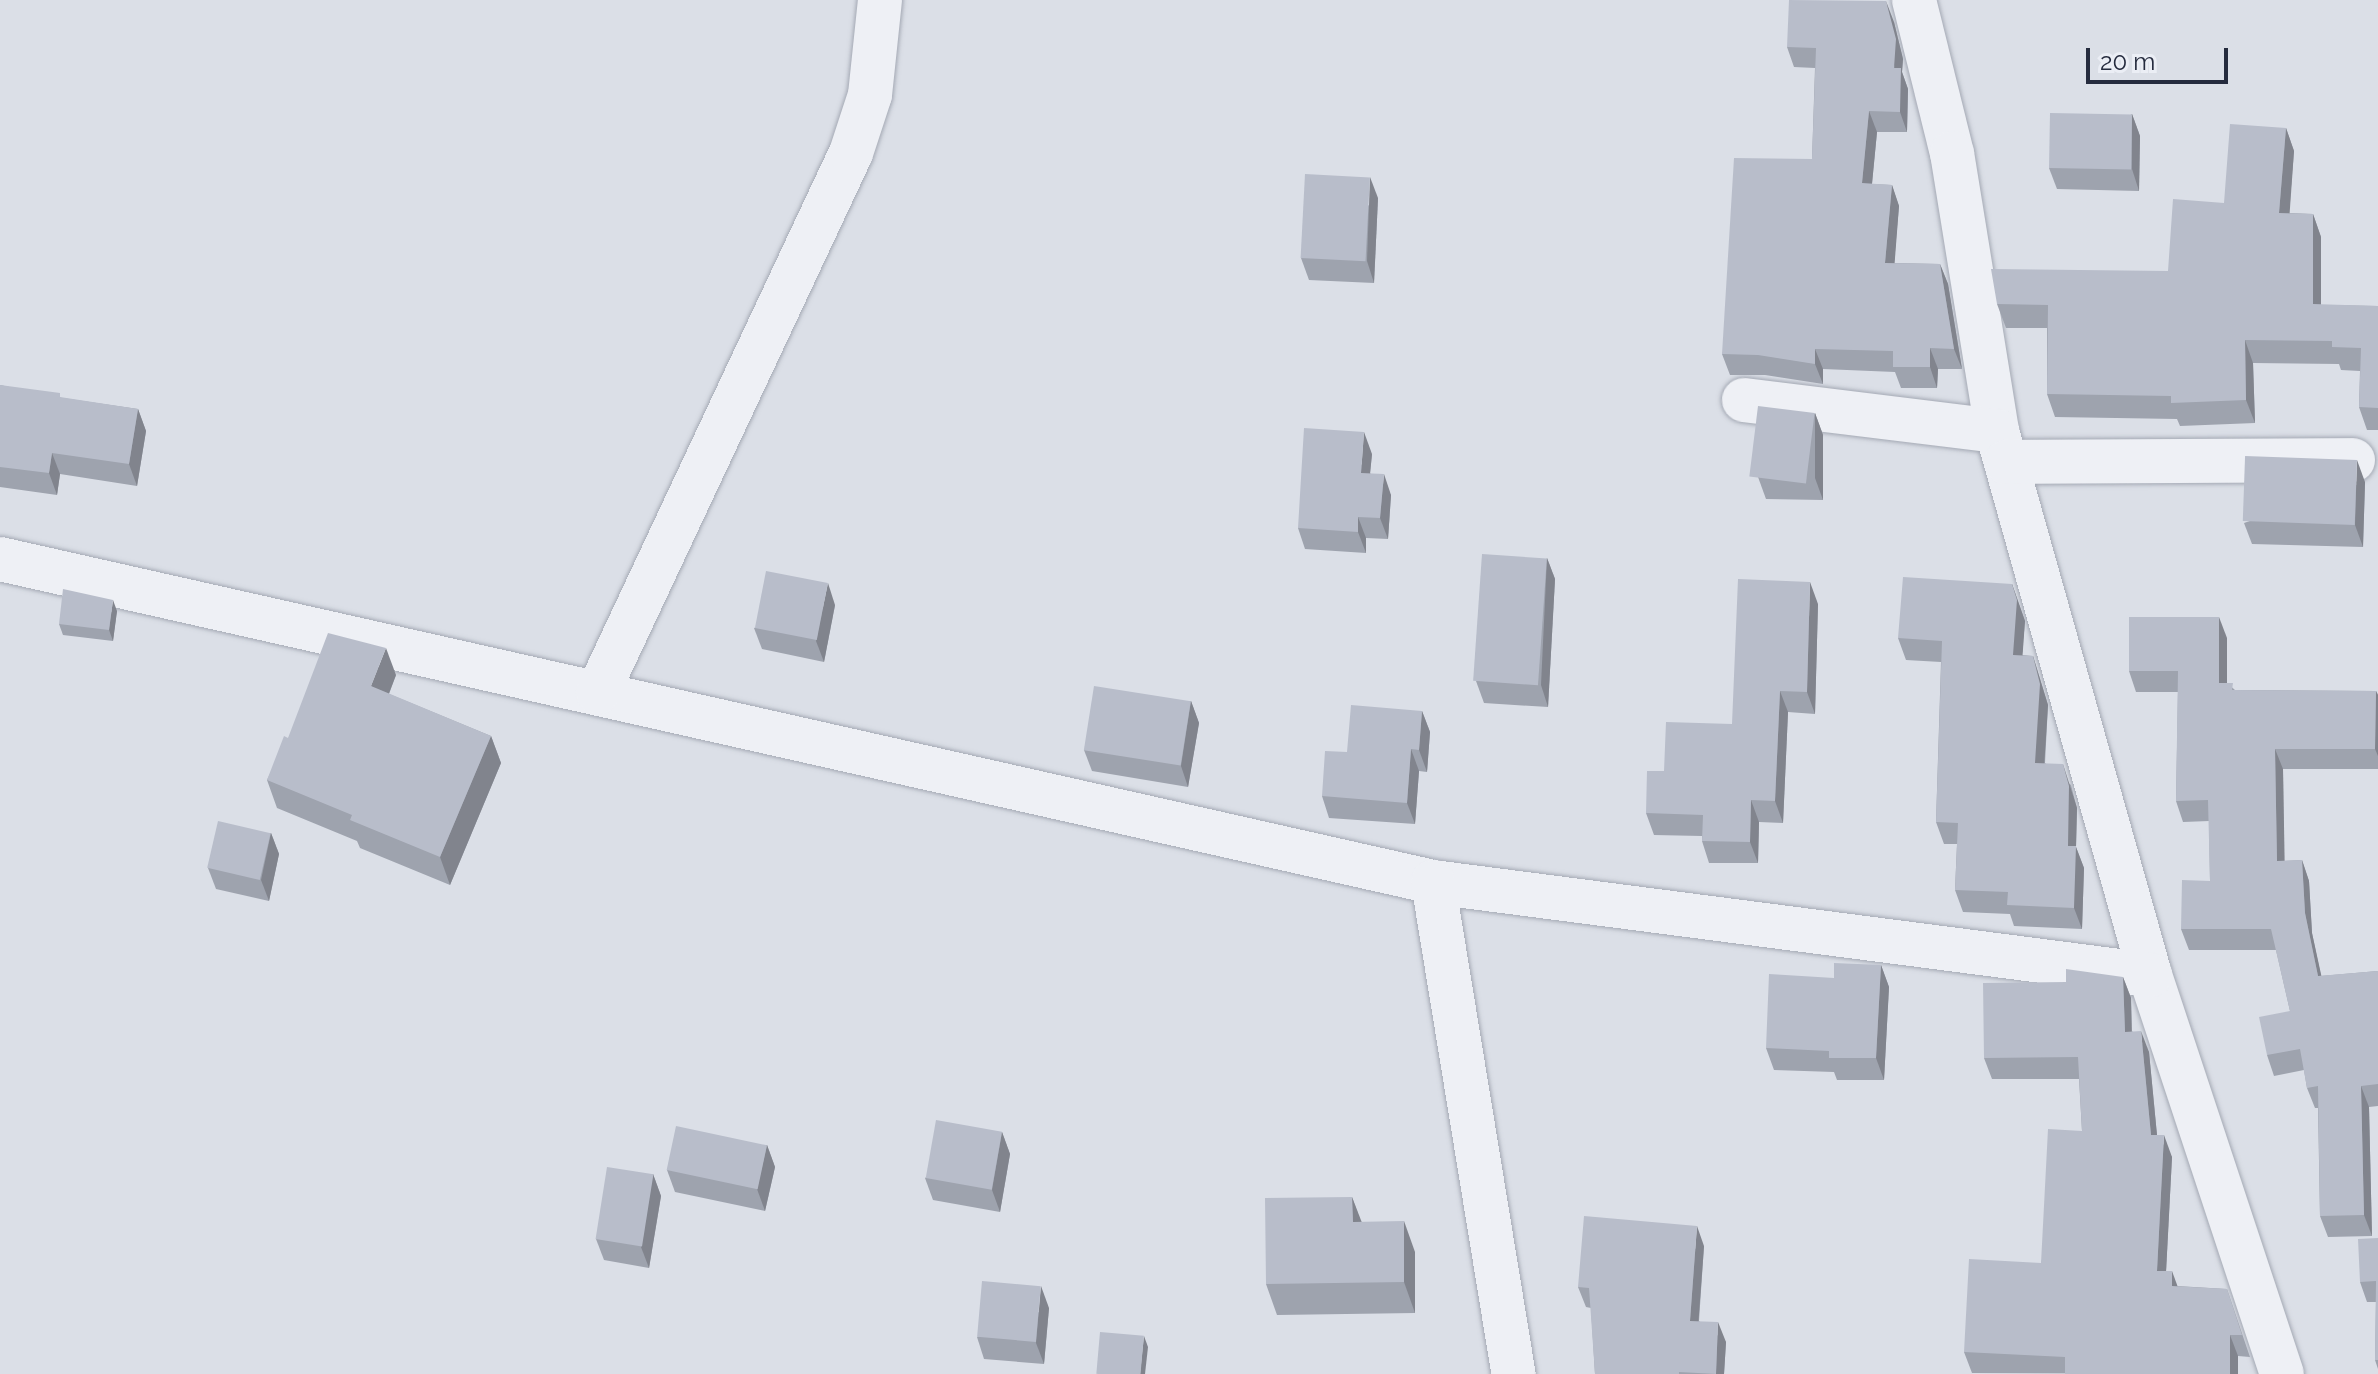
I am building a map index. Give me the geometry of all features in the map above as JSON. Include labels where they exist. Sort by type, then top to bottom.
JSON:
[{"type":"street","points":[[598,692],[851,153],[870,95],[880,0]]},
{"type":"street","points":[[1914,0],[1952,153],[2001,446],[2150,975],[2282,1374]]},
{"type":"street","points":[[1744,400],[2001,446],[2353,460]]},
{"type":"street","points":[[0,559],[1433,882],[2150,975]]},
{"type":"street","points":[[1433,882],[1514,1374]]},
{"type":"building","points":[[1789,0],[1886,1],[1896,39],[1894,68],[1901,68],[1900,112],[1869,111],[1862,183],[1892,185],[1885,263],[1940,264],[1954,349],[1930,348],[1930,367],[1893,367],[1893,351],[1815,349],[1815,364],[1758,355],[1722,354],[1734,158],[1812,159],[1816,48],[1787,47]]},
{"type":"building","points":[[2050,113],[2132,114],[2131,169],[2049,168]]},
{"type":"building","points":[[2230,124],[2286,128],[2279,213],[2313,214],[2313,304],[2378,306],[2378,408],[2359,407],[2361,348],[2332,347],[2332,341],[2245,340],[2246,400],[2171,403],[2171,396],[2047,394],[2048,305],[1997,304],[1991,269],[2168,271],[2173,199],[2224,203]]},
{"type":"building","points":[[1305,174],[1370,177],[1366,261],[1301,258]]},
{"type":"building","points":[[0,385],[138,409],[129,464],[52,453],[49,473],[0,467]]},
{"type":"building","points":[[1758,406],[1815,413],[1806,483],[1749,476]]},
{"type":"building","points":[[1304,428],[1364,432],[1361,473],[1384,474],[1380,518],[1358,517],[1358,532],[1298,528]]},
{"type":"building","points":[[2245,456],[2357,460],[2355,525],[2243,521]]},
{"type":"building","points":[[1482,554],[1547,559],[1538,685],[1473,681]]},
{"type":"building","points":[[766,571],[828,583],[817,640],[755,628]]},
{"type":"building","points":[[1903,577],[2012,584],[2017,600],[2013,655],[2033,656],[2040,684],[2035,763],[2063,764],[2069,786],[2068,846],[2076,846],[2074,908],[2007,905],[2008,892],[1955,890],[1958,823],[1936,822],[1942,641],[1898,638]]},
{"type":"building","points":[[1738,579],[1810,582],[1807,692],[1780,691],[1775,801],[1751,800],[1750,842],[1702,841],[1703,815],[1646,813],[1647,771],[1664,771],[1666,722],[1732,724]]},
{"type":"building","points":[[63,589],[113,600],[109,630],[59,624]]},
{"type":"building","points":[[2129,617],[2219,617],[2219,683],[2233,683],[2232,690],[2376,691],[2375,749],[2275,749],[2277,861],[2302,860],[2305,913],[2318,976],[2378,971],[2378,1084],[2361,1086],[2364,1215],[2320,1216],[2318,1086],[2307,1088],[2300,1049],[2267,1055],[2259,1017],[2290,1011],[2271,929],[2181,929],[2182,880],[2210,881],[2208,800],[2176,801],[2178,671],[2129,671]]},
{"type":"building","points":[[328,633],[386,648],[371,686],[491,736],[440,857],[350,820],[352,815],[267,780],[284,736],[288,738]]},
{"type":"building","points":[[1094,686],[1191,701],[1181,766],[1084,750]]},
{"type":"building","points":[[1351,705],[1422,711],[1419,750],[1411,749],[1407,803],[1322,796],[1325,751],[1347,752]]},
{"type":"building","points":[[218,821],[271,833],[260,880],[207,868]]},
{"type":"building","points":[[1834,963],[1881,965],[1876,1058],[1829,1058],[1829,1051],[1766,1048],[1769,974],[1834,978]]},
{"type":"building","points":[[2066,969],[2123,977],[2125,1032],[2141,1031],[2151,1135],[2164,1135],[2157,1271],[2172,1271],[2172,1286],[2227,1289],[2242,1335],[2230,1335],[2230,1374],[2065,1374],[2065,1357],[1964,1352],[1969,1259],[2041,1263],[2048,1129],[2082,1131],[2078,1057],[1984,1058],[1983,983],[2066,982]]},
{"type":"building","points":[[936,1120],[1002,1132],[992,1190],[926,1178]]},
{"type":"building","points":[[676,1126],[767,1145],[758,1189],[667,1170]]},
{"type":"building","points":[[607,1167],[653,1174],[642,1246],[596,1239]]},
{"type":"building","points":[[1352,1197],[1353,1222],[1404,1221],[1404,1282],[1266,1284],[1265,1198]]},
{"type":"building","points":[[1584,1216],[1697,1226],[1690,1321],[1718,1322],[1716,1374],[1595,1374],[1589,1288],[1578,1287]]},
{"type":"building","points":[[2378,1238],[2378,1360],[2375,1360],[2376,1281],[2360,1282],[2358,1239]]},
{"type":"building","points":[[982,1281],[1041,1286],[1036,1342],[977,1337]]},
{"type":"building","points":[[1100,1332],[1144,1336],[1140,1374],[1096,1374]]}]
